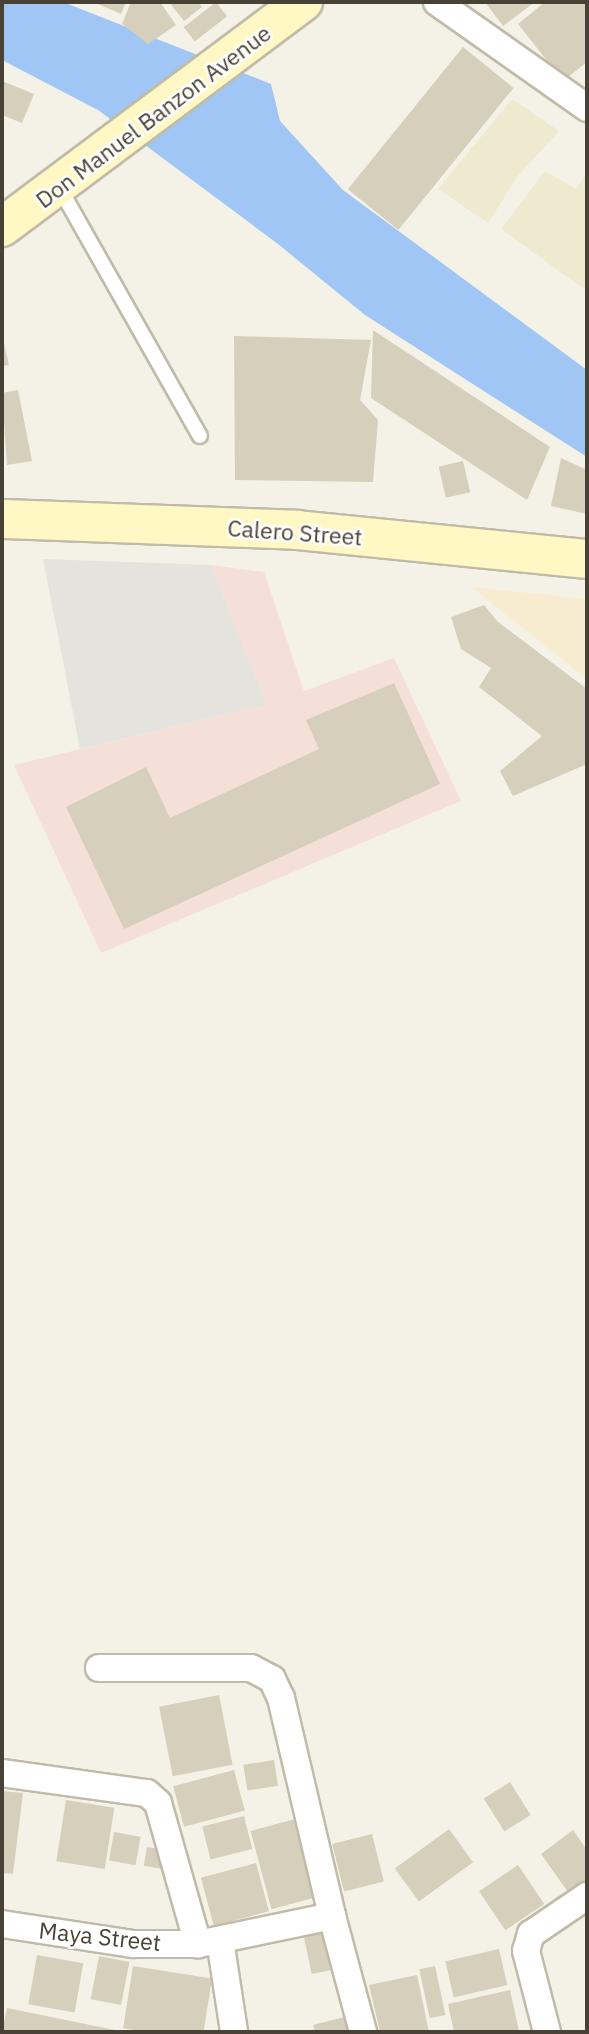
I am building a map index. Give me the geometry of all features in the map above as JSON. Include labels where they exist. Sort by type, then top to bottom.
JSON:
[{"type":"main road","name":"Don Manuel Banzon Avenue","points":[[2,227],[303,2]]},
{"type":"main road","name":"Calero Street","points":[[2,519],[296,530],[587,559]]},
{"type":"street","points":[[437,2],[585,104]]},
{"type":"street","points":[[99,1668],[251,1668],[272,1679],[281,1698],[332,1916],[363,2032]]},
{"type":"street","points":[[2,1773],[147,1793],[158,1803],[209,1942],[234,2032]]},
{"type":"street","points":[[547,2032],[526,1951],[531,1934],[587,1896]]},
{"type":"street","name":"Maya Street","points":[[2,1924],[133,1944],[209,1942],[332,1916]]},
{"type":"lane","points":[[59,186],[200,436]]},
{"type":"shaded area","points":[[512,99],[559,131],[518,176],[488,223],[438,189]]},
{"type":"shaded area","points":[[545,171],[576,189],[587,172],[587,291],[501,229]]},
{"type":"shaded area","points":[[43,559],[211,565],[266,705],[80,749]]},
{"type":"shaded area","points":[[211,565],[264,572],[304,691],[394,658],[461,801],[101,953],[14,765],[265,705]]},
{"type":"shaded area","points":[[471,587],[587,599],[587,679]]},
{"type":"water","points":[[2,2],[63,2],[271,84],[280,121],[343,190],[587,370],[587,457],[365,315],[278,244],[98,110],[2,60]]},
{"type":"building","points":[[93,2],[126,2],[121,14]]},
{"type":"building","points":[[131,2],[160,2],[176,25],[148,44],[122,24]]},
{"type":"building","points":[[169,2],[198,2],[202,7],[184,21]]},
{"type":"building","points":[[216,2],[227,16],[195,41],[184,27]]},
{"type":"building","points":[[485,2],[535,2],[503,26]]},
{"type":"building","points":[[545,2],[587,2],[587,62],[563,81],[518,24]]},
{"type":"building","points":[[463,47],[514,88],[398,230],[348,189]]},
{"type":"building","points":[[2,81],[34,94],[22,123],[2,115]]},
{"type":"building","points":[[373,330],[550,447],[527,500],[371,398]]},
{"type":"building","points":[[2,335],[9,365],[2,366]]},
{"type":"building","points":[[234,336],[371,340],[360,400],[378,420],[373,482],[235,480]]},
{"type":"building","points":[[18,390],[32,461],[7,465],[2,393]]},
{"type":"building","points":[[561,458],[587,470],[587,514],[551,506]]},
{"type":"building","points":[[463,461],[470,492],[446,498],[439,467]]},
{"type":"building","points":[[484,605],[498,622],[587,689],[587,764],[513,796],[500,771],[542,736],[479,687],[491,668],[461,649],[451,617]]},
{"type":"building","points":[[394,683],[440,784],[124,929],[66,807],[146,767],[170,818],[319,749],[306,720]]},
{"type":"building","points":[[219,1695],[233,1765],[173,1776],[159,1707]]},
{"type":"building","points":[[274,1760],[278,1786],[247,1791],[243,1765]]},
{"type":"building","points":[[234,1770],[245,1811],[184,1827],[173,1786]]},
{"type":"building","points":[[510,1782],[531,1815],[504,1832],[484,1798]]},
{"type":"building","points":[[2,1791],[23,1793],[13,1874],[2,1873]]},
{"type":"building","points":[[66,1800],[114,1808],[105,1869],[56,1861]]},
{"type":"building","points":[[244,1816],[252,1849],[211,1859],[202,1826]]},
{"type":"building","points":[[295,1819],[316,1897],[272,1909],[251,1831]]},
{"type":"building","points":[[449,1829],[473,1862],[419,1902],[395,1868]]},
{"type":"building","points":[[573,1830],[587,1850],[587,1879],[568,1892],[541,1854]]},
{"type":"building","points":[[114,1832],[141,1837],[136,1865],[109,1861]]},
{"type":"building","points":[[372,1834],[384,1882],[344,1891],[332,1844]]},
{"type":"building","points":[[147,1847],[170,1851],[166,1870],[144,1866]]},
{"type":"building","points":[[256,1863],[269,1911],[214,1926],[201,1878]]},
{"type":"building","points":[[518,1865],[544,1904],[505,1930],[479,1891]]},
{"type":"building","points":[[322,1931],[330,1970],[312,1974],[303,1935]]},
{"type":"building","points":[[499,1949],[507,1985],[454,1997],[445,1961]]},
{"type":"building","points":[[37,1955],[83,1963],[75,2012],[28,2004]]},
{"type":"building","points":[[99,1956],[129,1962],[121,2005],[91,1999]]},
{"type":"building","points":[[133,1966],[212,1979],[204,2032],[147,2032],[123,2028]]},
{"type":"building","points":[[435,1966],[445,2015],[430,2018],[419,1969]]},
{"type":"building","points":[[417,1975],[429,2032],[380,2032],[369,1985]]},
{"type":"building","points":[[510,1990],[519,2031],[454,2032],[448,2004]]},
{"type":"building","points":[[7,2008],[120,2031],[120,2032],[2,2032]]},
{"type":"building","points":[[348,2016],[352,2032],[315,2032],[313,2025]]}]
